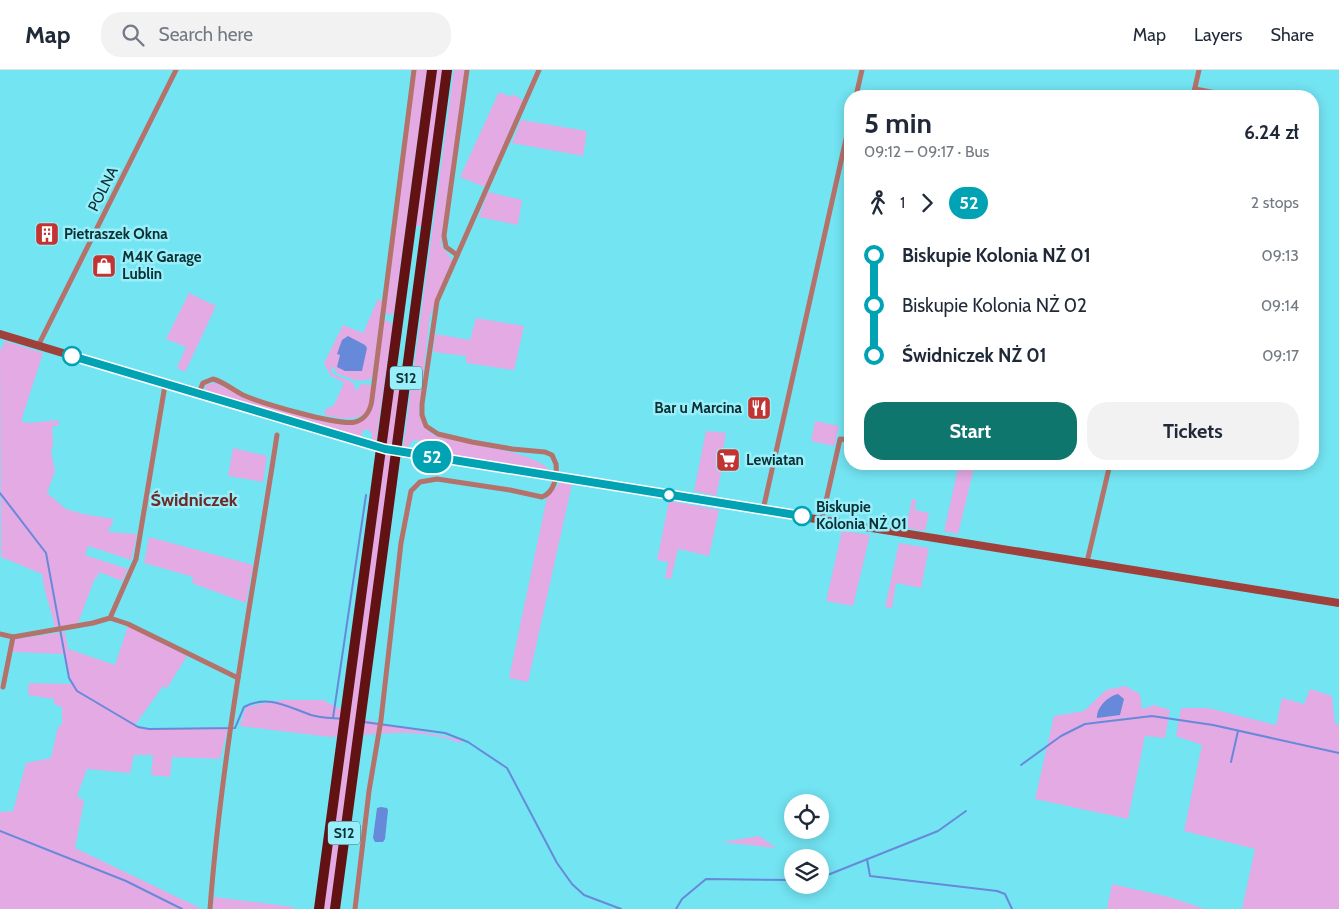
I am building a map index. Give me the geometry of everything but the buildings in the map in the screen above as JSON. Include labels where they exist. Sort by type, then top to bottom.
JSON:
[{"type":"highway","name":"S12","points":[[319,909],[432,70]]},
{"type":"highway","name":"S12","points":[[335,909],[447,70]]},
{"type":"street","name":"POLNA","points":[[38,346],[176,70]]},
{"type":"street","points":[[198,395],[203,383],[213,379],[251,398],[342,422],[359,420],[368,412],[372,399],[414,70]]},
{"type":"street","points":[[457,255],[446,247],[444,236],[467,70]]},
{"type":"street","points":[[355,909],[369,791],[380,730],[399,562],[411,490],[420,482],[437,479],[542,497],[552,490],[556,476],[556,460],[545,452],[506,449],[442,435],[431,430],[424,422],[422,404],[435,310],[442,288],[540,70]]},
{"type":"street","points":[[857,90],[862,70]]},
{"type":"street","points":[[1199,70],[1195,89],[1200,90]]},
{"type":"street","points":[[762,510],[844,148]]},
{"type":"street","points":[[0,334],[198,395],[366,444],[411,454],[1339,603]]},
{"type":"street","points":[[110,618],[136,559],[165,385]]},
{"type":"street","points":[[210,909],[215,847],[230,734],[277,435]]},
{"type":"street","points":[[822,519],[840,438],[844,439]]},
{"type":"street","points":[[1087,562],[1109,470]]},
{"type":"street","points":[[0,634],[13,637],[110,618],[128,624],[238,678]]},
{"type":"street","points":[[3,687],[13,637]]},
{"type":"shaded area","points":[[416,70],[427,70],[394,313],[388,315],[384,312]]},
{"type":"shaded area","points":[[435,70],[444,70],[423,226],[415,226]]},
{"type":"shaded area","points":[[454,70],[465,70],[441,245],[452,260],[430,316],[419,409],[420,418],[423,425],[436,436],[513,453],[541,463],[550,470],[418,450],[419,440],[414,440],[406,448],[403,448]]},
{"type":"shaded area","points":[[499,92],[511,97],[512,94],[523,100],[485,187],[460,177]]},
{"type":"shaded area","points":[[521,120],[587,131],[583,156],[512,143]]},
{"type":"shaded area","points":[[488,192],[522,200],[518,225],[479,217]]},
{"type":"shaded area","points":[[189,293],[216,306],[185,372],[177,368],[186,347],[166,339]]},
{"type":"shaded area","points":[[378,299],[382,301],[372,378],[363,381],[354,379],[335,372],[335,368],[332,367],[331,373],[354,383],[355,389],[358,390],[360,384],[371,385],[369,406],[360,416],[353,418],[325,415],[323,411],[334,405],[344,383],[330,375],[324,363],[343,325],[363,333]]},
{"type":"shaded area","points":[[476,318],[524,326],[514,370],[466,363],[466,356],[433,352],[435,334],[470,340]]},
{"type":"shaded area","points":[[386,320],[393,324],[376,442],[372,441],[370,431],[364,429],[361,437],[358,437],[206,391],[205,385],[216,383],[250,400],[344,425],[354,424],[367,417],[374,403],[383,323]]},
{"type":"shaded area","points":[[5,341],[43,353],[21,421],[30,423],[58,420],[59,425],[52,427],[53,445],[51,451],[55,471],[47,493],[66,509],[114,519],[108,532],[137,534],[131,560],[88,546],[85,555],[128,569],[122,581],[99,572],[78,623],[55,628],[42,574],[1,557],[0,351]]},
{"type":"shaded area","points":[[394,380],[402,381],[361,719],[462,740],[461,743],[434,736],[408,733],[354,736],[332,909],[322,909],[345,736],[330,737],[240,726],[246,707],[281,700],[323,700],[348,713]]},
{"type":"shaded area","points":[[815,421],[839,426],[834,446],[811,441]]},
{"type":"shaded area","points":[[706,431],[726,433],[721,460],[724,460],[716,496],[694,491]]},
{"type":"shaded area","points":[[233,448],[267,456],[263,482],[228,476]]},
{"type":"shaded area","points":[[958,470],[974,470],[958,534],[944,531]]},
{"type":"shaded area","points":[[561,482],[572,484],[528,682],[509,678],[547,497]]},
{"type":"shaded area","points":[[912,499],[916,500],[915,510],[929,513],[925,531],[906,528]]},
{"type":"shaded area","points":[[669,501],[719,510],[709,556],[678,549],[671,579],[665,578],[668,562],[657,560]]},
{"type":"shaded area","points":[[842,531],[870,535],[853,606],[826,601]]},
{"type":"shaded area","points":[[149,537],[253,565],[246,603],[192,583],[193,577],[144,563]]},
{"type":"shaded area","points":[[899,543],[929,548],[921,588],[896,583],[892,608],[885,607]]},
{"type":"shaded area","points":[[128,626],[187,656],[167,688],[163,686],[135,725],[143,729],[228,727],[220,759],[172,757],[170,777],[151,775],[153,755],[134,755],[130,773],[87,769],[77,796],[84,801],[75,848],[202,909],[0,909],[0,812],[13,811],[26,763],[51,758],[58,727],[62,724],[62,707],[54,704],[54,699],[28,695],[29,683],[71,684],[63,654],[12,652],[14,642],[16,639],[65,632],[68,649],[115,665]]},
{"type":"shaded area","points":[[1125,686],[1140,694],[1142,709],[1154,705],[1170,710],[1165,738],[1145,736],[1128,819],[1035,799],[1054,716],[1084,711],[1106,690]]},
{"type":"shaded area","points":[[1310,689],[1332,696],[1335,723],[1339,726],[1339,909],[1242,909],[1255,849],[1184,831],[1202,745],[1176,736],[1181,708],[1208,708],[1276,725],[1282,698],[1304,704]]},
{"type":"shaded area","points":[[759,836],[776,848],[722,842]]},
{"type":"shaded area","points":[[1112,884],[1169,897],[1205,909],[1107,909]]},
{"type":"shaded area","points":[[214,897],[294,907],[294,909],[213,909]]},
{"type":"water","points":[[348,336],[367,348],[362,371],[345,371],[337,367],[340,355],[337,354],[342,340]]},
{"type":"water","points":[[1118,694],[1124,699],[1120,715],[1097,718],[1098,710],[1103,703],[1110,697]]},
{"type":"water","points":[[381,807],[388,810],[385,839],[383,842],[375,842],[373,838],[377,808]]},
{"type":"waterway","points":[[0,493],[46,553],[69,678],[77,691],[138,727],[149,729],[235,728],[244,707],[261,702],[278,703],[315,716],[342,719]]},
{"type":"waterway","points":[[333,718],[366,495]]},
{"type":"waterway","points":[[1021,765],[1061,736],[1085,724],[1152,716],[1213,725],[1339,753]]},
{"type":"waterway","points":[[364,722],[445,733],[468,742],[507,768],[557,863],[572,884],[584,895],[621,909]]},
{"type":"waterway","points":[[1231,762],[1238,731]]},
{"type":"waterway","points":[[829,874],[938,831],[966,811]]},
{"type":"waterway","points":[[0,831],[126,881],[182,909]]},
{"type":"waterway","points":[[867,859],[870,876],[997,891],[1005,894],[1012,909]]},
{"type":"waterway","points":[[676,909],[682,899],[706,879],[784,880]]},
{"type":"bus line","name":"52","points":[[72,356],[328,434],[385,449],[802,516]]},
{"type":"place","name":"Pietraszek Okna","points":[[47,234]]},
{"type":"place","name":"M4K Garage Lublin","points":[[104,266]]},
{"type":"place","name":"Bar u Marcina","points":[[759,408]]},
{"type":"place","name":"Lewiatan","points":[[728,460]]},
{"type":"place","name":"Biskupie Kolonia NŻ 01","points":[[802,516]]},
{"type":"district","name":"Świdniczek","points":[[194,500]]}]
